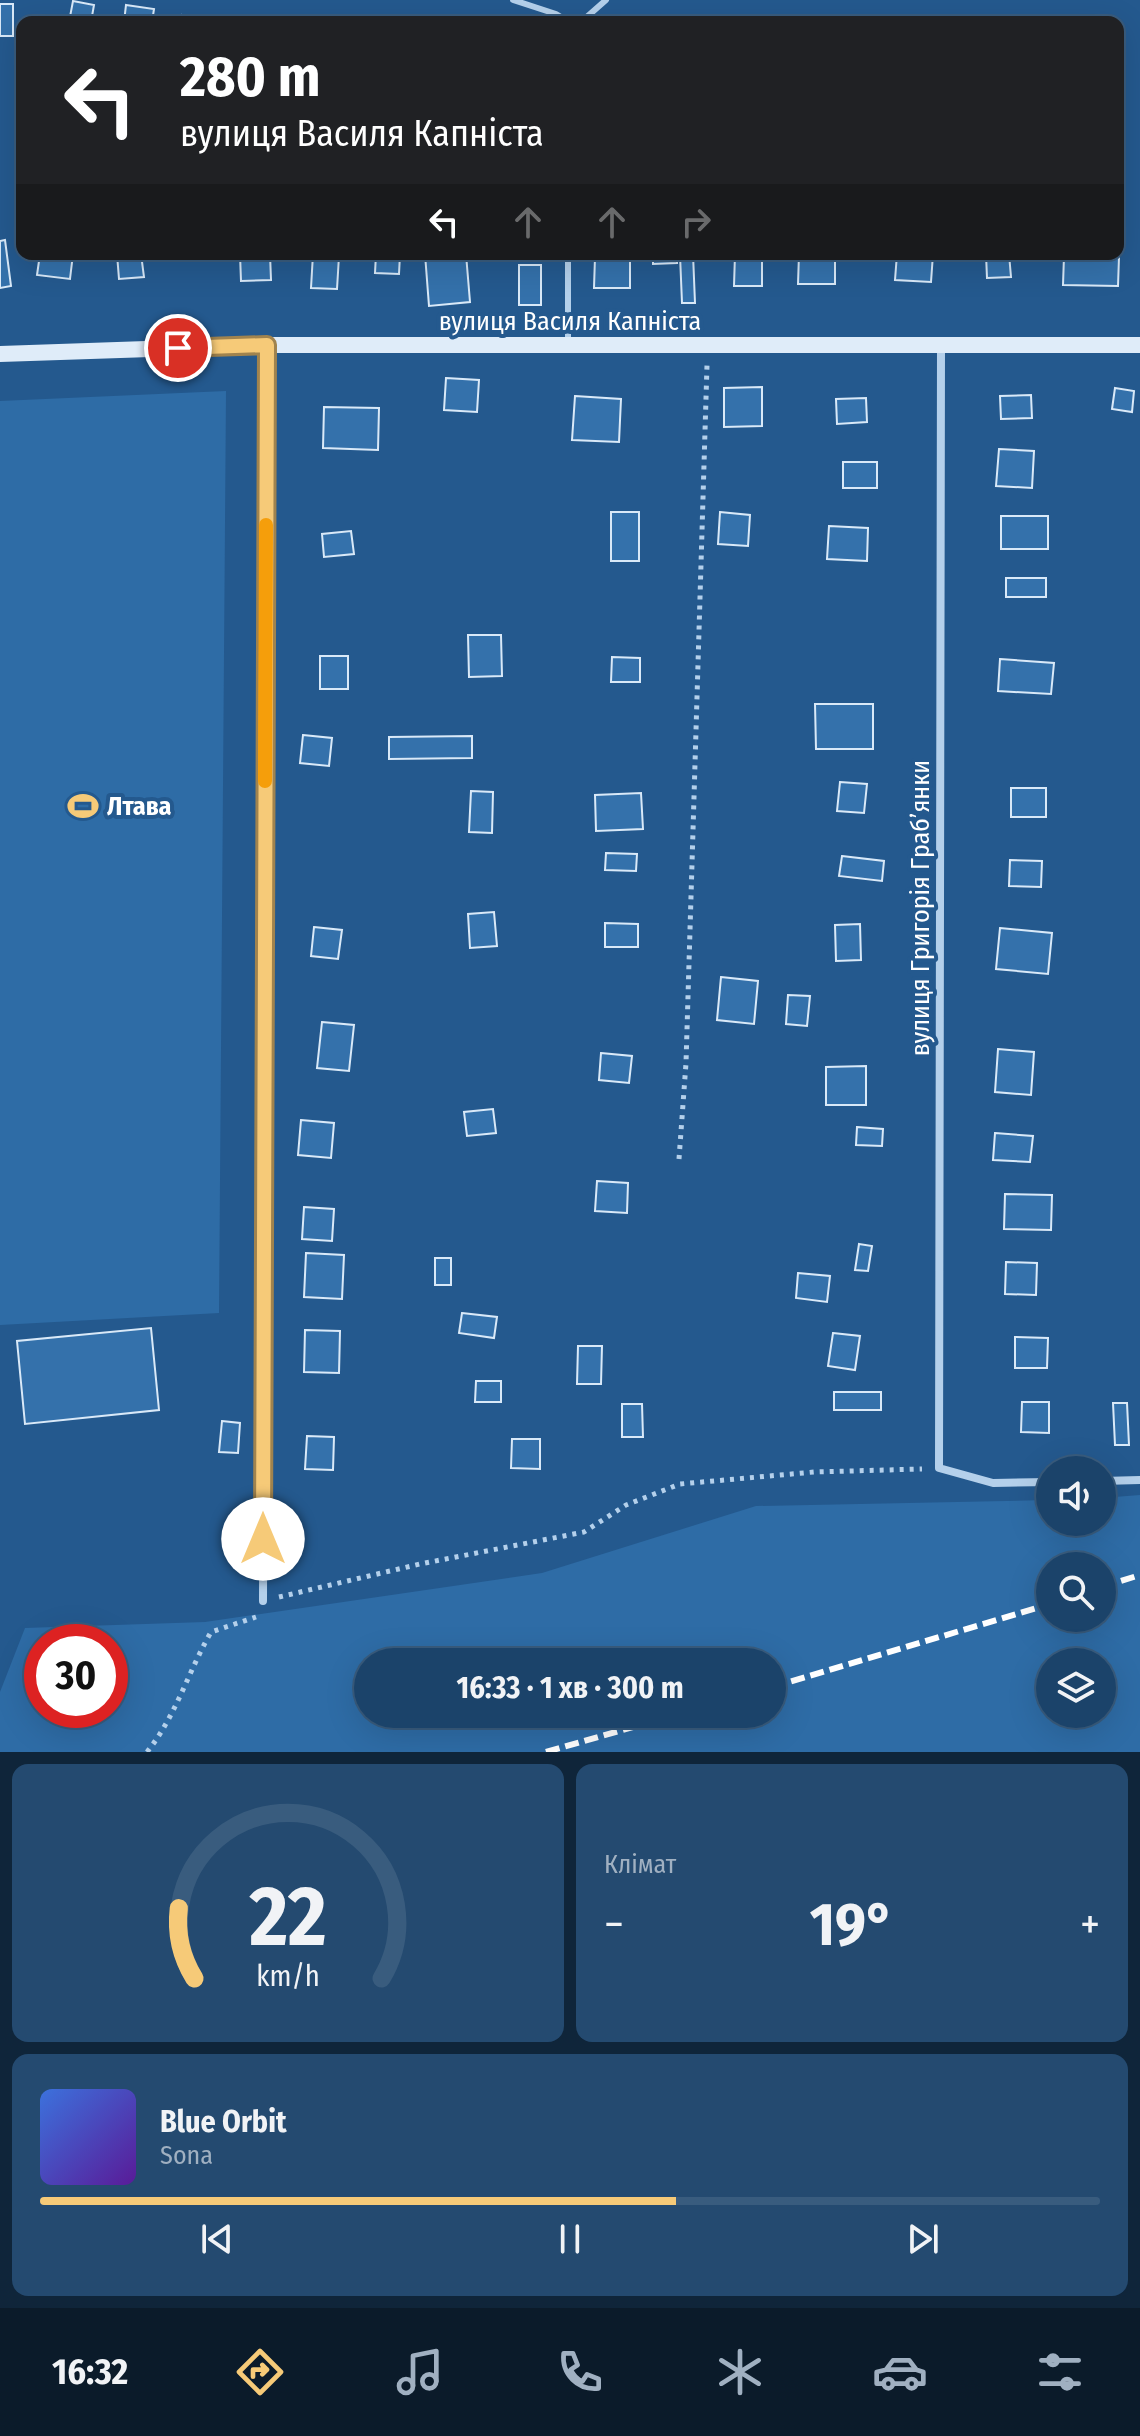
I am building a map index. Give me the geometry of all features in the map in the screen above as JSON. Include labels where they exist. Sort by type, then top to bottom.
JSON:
[{"type":"street","name":"вулиця Василя Капніста","points":[[0,354],[267,345],[1140,345]]},
{"type":"street","points":[[263,1601],[267,345]]},
{"type":"street","name":"вулиця Григорія Грабʼянки","points":[[939,1468],[941,347]]},
{"type":"street","points":[[939,1468],[993,1483],[1036,1482]]},
{"type":"street","points":[[1116,1481],[1140,1480]]},
{"type":"lane","points":[[513,0],[559,16]]},
{"type":"lane","points":[[588,16],[606,0]]},
{"type":"lane","points":[[568,260],[568,347]]},
{"type":"path","points":[[679,1159],[686,1063],[708,344]]},
{"type":"path","points":[[147,1752],[169,1724],[191,1667],[211,1632],[262,1615],[263,1601],[420,1564],[584,1532],[626,1505],[680,1484],[814,1472],[939,1468]]},
{"type":"shaded area","points":[[226,391],[219,1313],[0,1325],[0,401]]},
{"type":"shaded area","points":[[1140,1495],[1140,1752],[0,1752],[0,1692],[24,1631],[24,1728],[128,1728],[128,1625],[205,1622],[542,1573],[756,1506],[1036,1500],[1036,1536],[1116,1536],[1116,1497]]},
{"type":"building","points":[[73,1],[94,5],[92,16],[70,16]]},
{"type":"building","points":[[0,4],[13,4],[13,36],[0,36]]},
{"type":"building","points":[[126,5],[154,9],[153,16],[125,16]]},
{"type":"building","points":[[5,240],[11,286],[0,288],[0,241]]},
{"type":"building","points":[[39,260],[72,260],[70,279],[37,275]]},
{"type":"building","points":[[117,260],[142,260],[144,277],[119,279]]},
{"type":"building","points":[[240,260],[270,260],[271,280],[241,281]]},
{"type":"building","points":[[313,260],[339,260],[337,289],[311,288]]},
{"type":"building","points":[[376,260],[400,260],[399,274],[375,273]]},
{"type":"building","points":[[425,260],[466,260],[470,302],[429,306]]},
{"type":"building","points":[[595,260],[630,260],[630,288],[594,288]]},
{"type":"building","points":[[653,260],[677,260],[677,263],[653,264]]},
{"type":"building","points":[[680,260],[693,260],[695,303],[682,303]]},
{"type":"building","points":[[735,260],[762,260],[762,286],[734,286]]},
{"type":"building","points":[[799,260],[835,260],[835,284],[798,284]]},
{"type":"building","points":[[897,260],[933,260],[931,282],[895,280]]},
{"type":"building","points":[[986,260],[1010,260],[1011,277],[987,278]]},
{"type":"building","points":[[1064,260],[1119,260],[1118,286],[1063,285]]},
{"type":"building","points":[[519,265],[541,265],[541,305],[519,305]]},
{"type":"building","points":[[446,378],[479,380],[477,412],[444,410]]},
{"type":"building","points":[[762,387],[762,426],[724,427],[724,388]]},
{"type":"building","points":[[1115,388],[1134,391],[1132,412],[1112,409]]},
{"type":"building","points":[[1031,395],[1032,418],[1001,419],[1000,396]]},
{"type":"building","points":[[575,396],[621,399],[619,442],[572,440]]},
{"type":"building","points":[[866,398],[867,422],[837,424],[836,399]]},
{"type":"building","points":[[324,407],[379,408],[378,450],[323,448]]},
{"type":"building","points":[[999,449],[1034,451],[1032,488],[996,486]]},
{"type":"building","points":[[843,462],[877,462],[877,488],[843,488]]},
{"type":"building","points":[[611,512],[639,512],[639,561],[611,561]]},
{"type":"building","points":[[720,512],[750,515],[748,546],[718,544]]},
{"type":"building","points":[[1001,516],[1048,516],[1048,549],[1001,549]]},
{"type":"building","points":[[829,526],[868,528],[867,561],[827,559]]},
{"type":"building","points":[[351,531],[354,554],[324,557],[322,534]]},
{"type":"building","points":[[1006,578],[1046,578],[1046,597],[1006,597]]},
{"type":"building","points":[[468,635],[501,635],[502,676],[469,677]]},
{"type":"building","points":[[320,656],[348,656],[348,689],[320,689]]},
{"type":"building","points":[[612,657],[640,658],[640,682],[611,682]]},
{"type":"building","points":[[1000,659],[1054,663],[1051,694],[998,691]]},
{"type":"building","points":[[815,704],[873,704],[873,749],[816,749]]},
{"type":"building","points":[[303,735],[332,738],[329,766],[300,763]]},
{"type":"building","points":[[472,736],[472,758],[389,759],[389,737]]},
{"type":"building","points":[[840,782],[867,784],[864,813],[837,811]]},
{"type":"building","points":[[1011,788],[1046,788],[1046,817],[1011,817]]},
{"type":"building","points":[[471,791],[493,792],[492,833],[469,832]]},
{"type":"building","points":[[641,793],[643,829],[596,831],[595,795]]},
{"type":"building","points":[[606,853],[637,854],[636,871],[605,870]]},
{"type":"building","points":[[842,856],[884,861],[882,881],[839,876]]},
{"type":"building","points":[[1010,860],[1042,861],[1041,887],[1009,886]]},
{"type":"building","points":[[494,912],[497,946],[470,948],[468,914]]},
{"type":"building","points":[[605,923],[638,924],[638,947],[605,947]]},
{"type":"building","points":[[860,924],[861,960],[836,961],[835,925]]},
{"type":"building","points":[[314,927],[342,930],[338,959],[311,956]]},
{"type":"building","points":[[1000,928],[1052,933],[1048,974],[996,969]]},
{"type":"building","points":[[721,977],[758,981],[754,1024],[717,1020]]},
{"type":"building","points":[[788,995],[810,996],[807,1026],[786,1024]]},
{"type":"building","points":[[322,1022],[354,1025],[349,1071],[317,1068]]},
{"type":"building","points":[[998,1049],[1034,1052],[1031,1095],[995,1092]]},
{"type":"building","points":[[601,1053],[632,1056],[629,1083],[599,1080]]},
{"type":"building","points":[[866,1066],[866,1105],[826,1105],[826,1067]]},
{"type":"building","points":[[493,1109],[496,1133],[467,1136],[464,1112]]},
{"type":"building","points":[[301,1120],[334,1123],[331,1158],[298,1155]]},
{"type":"building","points":[[857,1127],[883,1129],[882,1146],[856,1145]]},
{"type":"building","points":[[995,1133],[1033,1136],[1030,1162],[993,1160]]},
{"type":"building","points":[[597,1181],[628,1183],[627,1213],[595,1211]]},
{"type":"building","points":[[1005,1194],[1052,1195],[1051,1230],[1004,1229]]},
{"type":"building","points":[[304,1207],[334,1209],[332,1241],[302,1239]]},
{"type":"building","points":[[859,1244],[872,1246],[868,1271],[855,1270]]},
{"type":"building","points":[[306,1253],[344,1255],[342,1299],[304,1297]]},
{"type":"building","points":[[435,1258],[451,1258],[451,1285],[435,1285]]},
{"type":"building","points":[[1006,1262],[1037,1263],[1036,1295],[1005,1294]]},
{"type":"building","points":[[798,1273],[830,1276],[827,1302],[796,1298]]},
{"type":"building","points":[[462,1313],[497,1317],[494,1338],[459,1333]]},
{"type":"building","points":[[151,1328],[159,1410],[25,1424],[17,1341]]},
{"type":"building","points":[[305,1330],[340,1331],[339,1373],[304,1372]]},
{"type":"building","points":[[833,1333],[860,1336],[855,1370],[828,1366]]},
{"type":"building","points":[[1015,1337],[1048,1338],[1047,1368],[1015,1368]]},
{"type":"building","points":[[578,1346],[602,1346],[601,1384],[577,1384]]},
{"type":"building","points":[[476,1381],[501,1381],[501,1402],[475,1402]]},
{"type":"building","points":[[834,1392],[881,1392],[881,1410],[834,1410]]},
{"type":"building","points":[[1022,1402],[1049,1402],[1049,1433],[1021,1432]]},
{"type":"building","points":[[1113,1403],[1127,1403],[1129,1445],[1115,1445]]},
{"type":"building","points":[[622,1404],[642,1404],[643,1437],[622,1437]]},
{"type":"building","points":[[222,1421],[240,1423],[238,1453],[219,1452]]},
{"type":"building","points":[[307,1436],[334,1437],[333,1470],[305,1469]]},
{"type":"building","points":[[512,1439],[540,1439],[540,1469],[511,1468]]},
{"type":"railway","points":[[1116,1583],[1140,1575]]},
{"type":"railway","points":[[786,1683],[1036,1608]]},
{"type":"railway","points":[[546,1752],[629,1728]]},
{"type":"slow traffic","points":[[265,781],[266,525]]},
{"type":"place","name":"Лтава","points":[[83,806]]},
{"type":"route","points":[[178,348],[267,345],[263,1539]]}]
